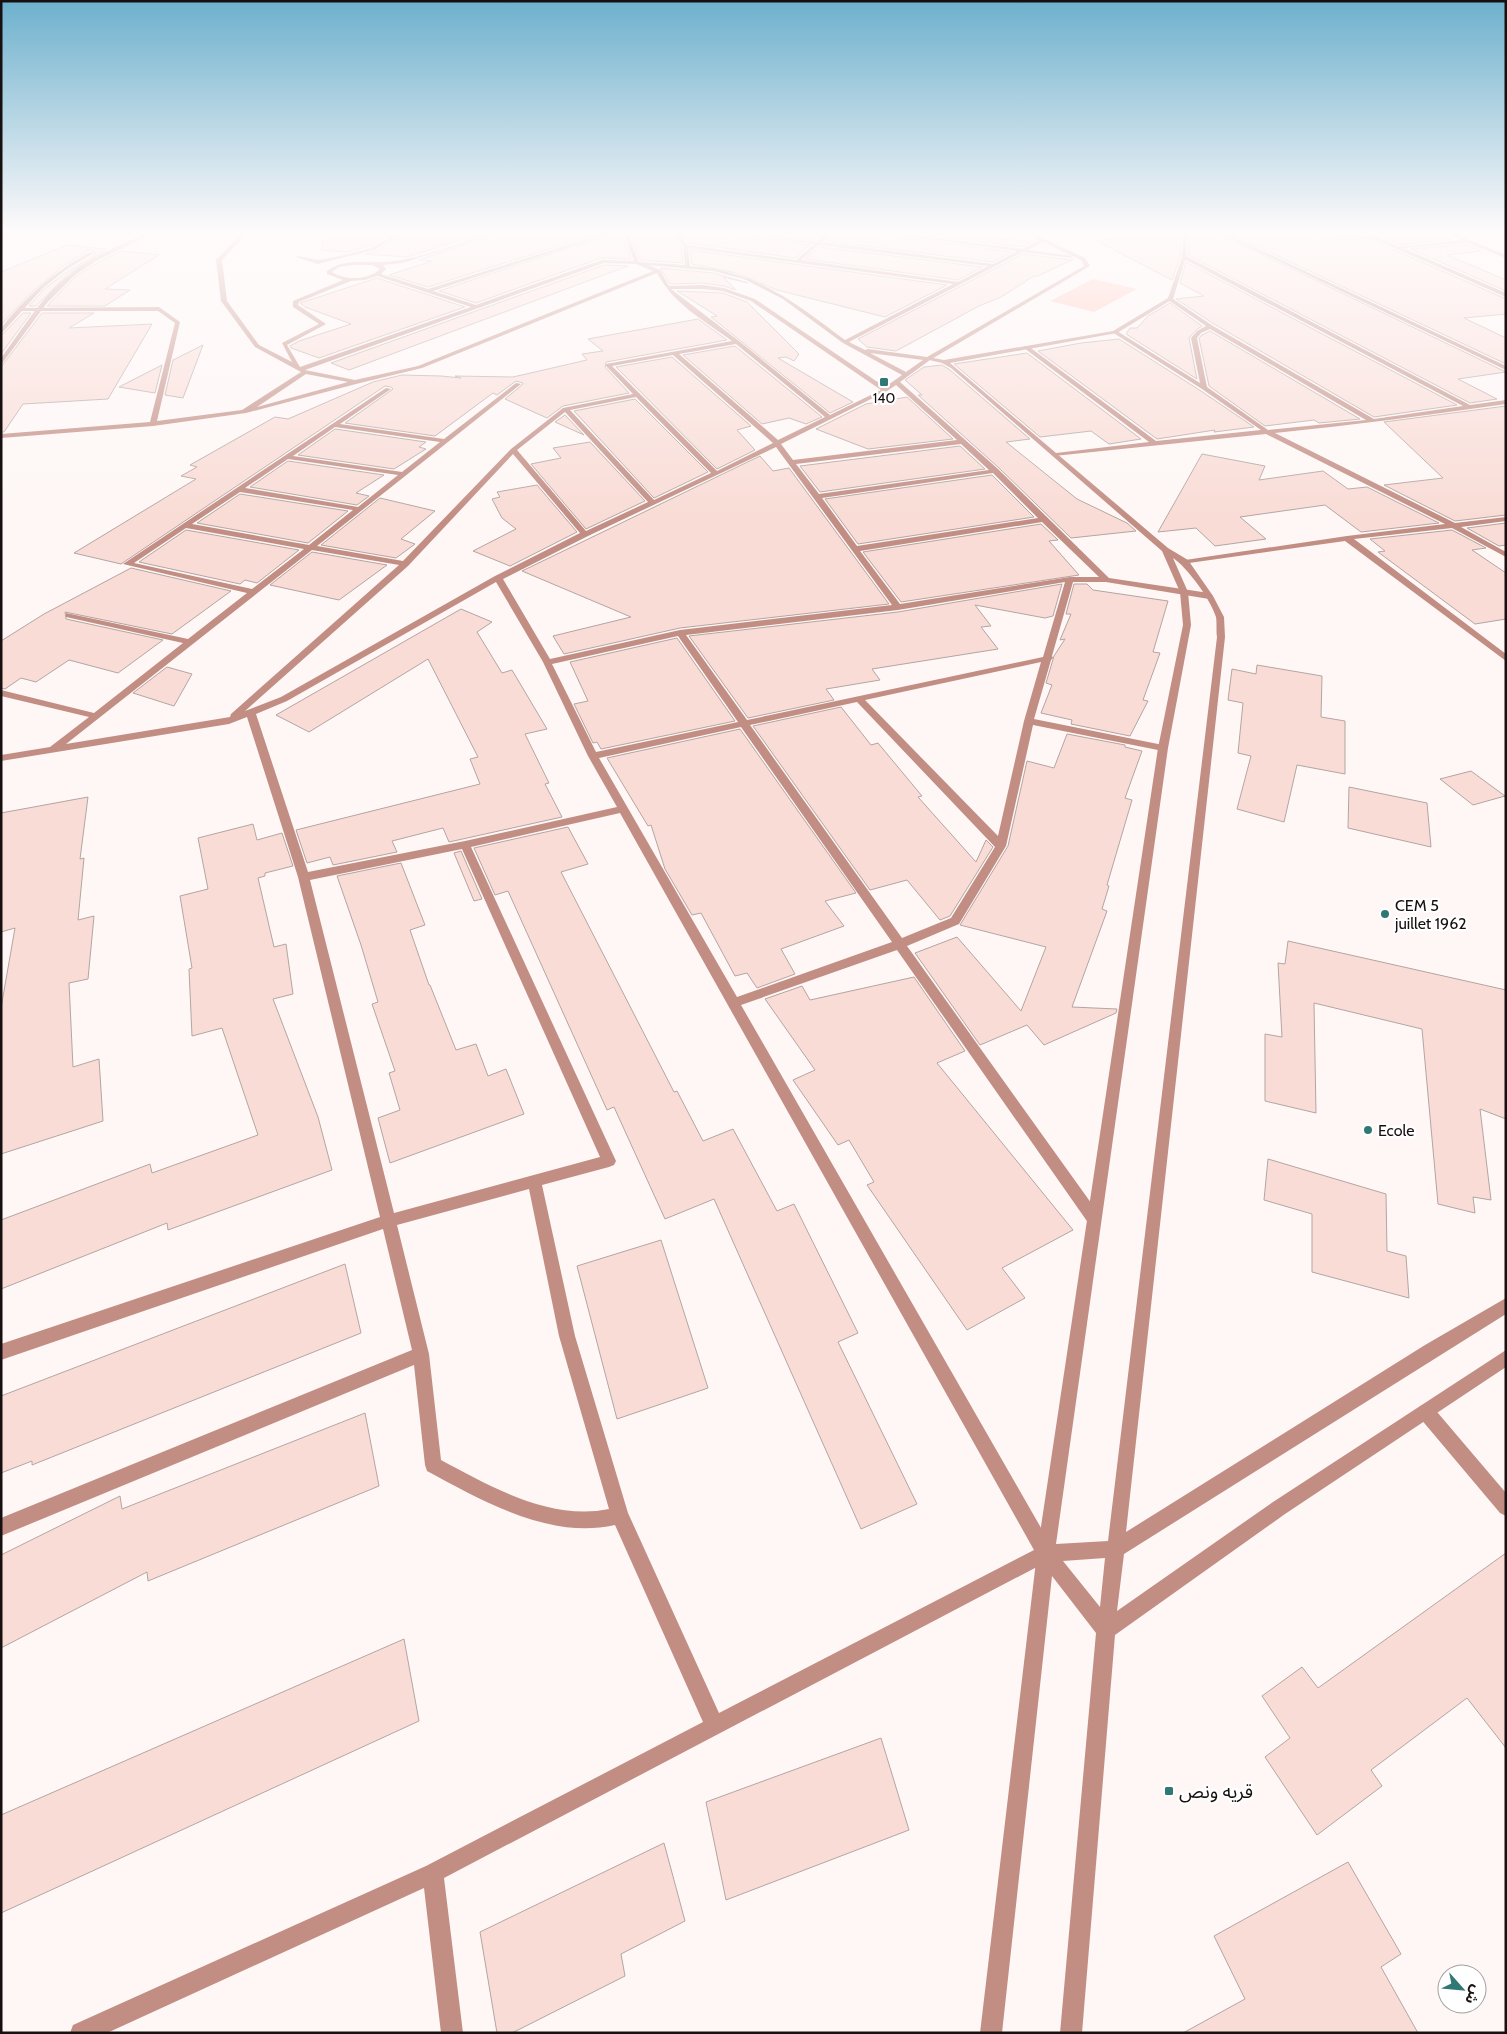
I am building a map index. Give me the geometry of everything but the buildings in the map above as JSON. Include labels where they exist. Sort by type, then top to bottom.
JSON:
[{"type":"street","points":[[1,363],[28,327]]},
{"type":"street","points":[[152,424],[177,327]]},
{"type":"street","points":[[242,327],[256,346],[302,371],[355,382]]},
{"type":"street","points":[[302,371],[284,344],[317,327]]},
{"type":"street","points":[[244,412],[302,371],[423,327]]},
{"type":"street","points":[[1,436],[152,424],[244,412],[420,366],[518,327]]},
{"type":"street","points":[[717,327],[830,418]]},
{"type":"street","points":[[793,327],[885,390]]},
{"type":"street","points":[[824,327],[845,342],[905,374]]},
{"type":"street","points":[[845,342],[873,327]]},
{"type":"street","points":[[1,758],[229,721],[251,714],[284,699],[498,578],[585,534],[716,474],[885,390],[928,359],[984,327]]},
{"type":"street","points":[[860,350],[944,362],[1115,332],[1123,327]]},
{"type":"street","points":[[1317,327],[1472,408]]},
{"type":"street","points":[[1419,327],[1506,368]]},
{"type":"street","points":[[1204,388],[1194,338],[1196,333],[1211,328],[1373,421]]},
{"type":"street","points":[[1115,332],[1204,388],[1266,431],[1451,524],[1506,555]]},
{"type":"street","points":[[716,474],[608,365],[737,342]]},
{"type":"street","points":[[1026,347],[1155,442]]},
{"type":"street","points":[[674,353],[777,443],[898,607]]},
{"type":"street","points":[[944,362],[962,374],[1166,550],[1185,562],[1210,596],[1220,617],[1221,637],[1106,1630],[1071,2033]]},
{"type":"street","points":[[897,382],[995,471],[1106,580]]},
{"type":"street","points":[[52,750],[518,384]]},
{"type":"street","points":[[254,592],[127,564],[388,389]]},
{"type":"street","points":[[229,721],[405,564],[513,450],[566,409],[636,395]]},
{"type":"street","points":[[1056,455],[1155,442],[1373,421],[1506,402]]},
{"type":"street","points":[[566,409],[653,503]]},
{"type":"street","points":[[334,425],[446,441]]},
{"type":"street","points":[[790,463],[961,442]]},
{"type":"street","points":[[513,450],[585,534]]},
{"type":"street","points":[[286,457],[404,474]]},
{"type":"street","points":[[816,497],[995,471]]},
{"type":"street","points":[[238,489],[359,509]]},
{"type":"street","points":[[854,548],[1044,519]]},
{"type":"street","points":[[1185,562],[1451,524],[1506,519]]},
{"type":"street","points":[[184,526],[312,546],[405,564]]},
{"type":"street","points":[[1347,538],[1506,658]]},
{"type":"street","points":[[991,2033],[1046,1552],[1163,748],[1187,625],[1184,592],[1166,550]]},
{"type":"street","points":[[498,578],[547,662],[593,756],[1046,1552],[1106,1630]]},
{"type":"street","points":[[734,1003],[900,944],[955,921],[1000,846],[1029,721],[1049,658],[1070,579]]},
{"type":"street","points":[[547,662],[680,633],[898,607],[1070,579],[1106,580],[1210,596]]},
{"type":"street","points":[[69,616],[190,642]]},
{"type":"street","points":[[680,633],[1094,1219]]},
{"type":"street","points":[[593,756],[745,725],[1049,658]]},
{"type":"street","points":[[1,693],[96,716]]},
{"type":"street","points":[[860,700],[1000,846]]},
{"type":"street","points":[[251,714],[304,877],[421,1354],[433,1465],[497,1499],[542,1514],[588,1521],[620,1515]]},
{"type":"street","points":[[1029,721],[1163,748]]},
{"type":"street","points":[[304,877],[465,845],[623,809]]},
{"type":"street","points":[[1,1352],[388,1221],[609,1161],[465,845]]},
{"type":"street","points":[[534,1181],[567,1336],[620,1515],[715,1726]]},
{"type":"street","points":[[81,2033],[433,1873],[1046,1552],[1116,1549],[1431,1350],[1506,1305]]},
{"type":"street","points":[[1,1527],[421,1354]]},
{"type":"street","points":[[1106,1630],[1279,1508],[1506,1358]]},
{"type":"street","points":[[1426,1412],[1506,1508]]},
{"type":"street","points":[[433,1873],[452,2033]]},
{"type":"place","name":"140","points":[[884,382]]},
{"type":"place","name":"CEM 5 juillet 1962","points":[[1385,914]]},
{"type":"place","name":"Ecole","points":[[1368,1130]]},
{"type":"place","name":"قريه ونص","points":[[1169,1791]]}]
